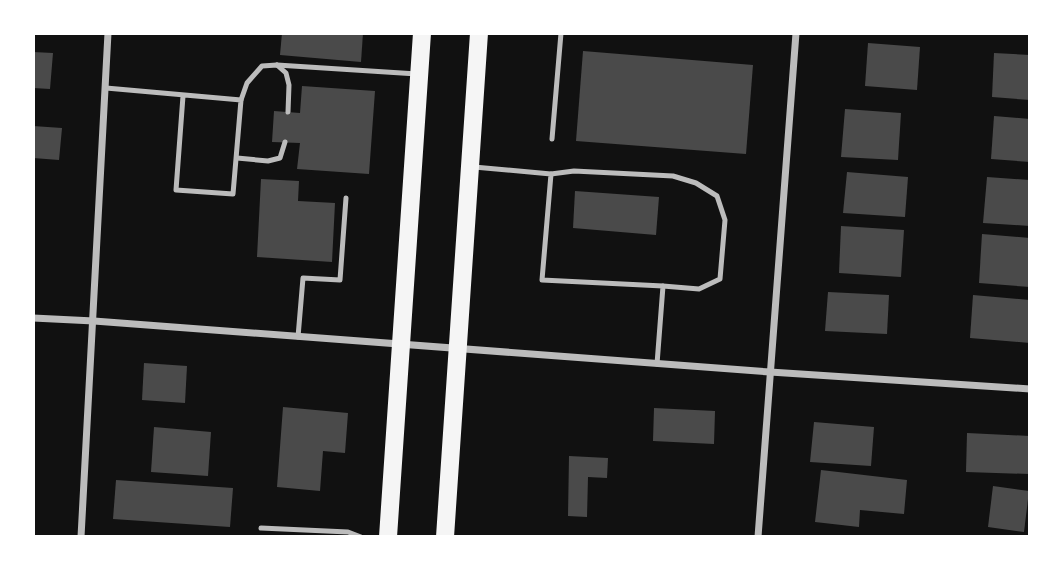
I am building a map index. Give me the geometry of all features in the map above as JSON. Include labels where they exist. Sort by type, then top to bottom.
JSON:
[{"type":"main road","points":[[388,537],[422,33]]},
{"type":"main road","points":[[445,537],[480,33]]},
{"type":"street","points":[[81,537],[108,33]]},
{"type":"street","points":[[758,537],[796,33]]},
{"type":"street","points":[[33,318],[1030,389]]},
{"type":"lane","points":[[552,139],[561,33]]},
{"type":"lane","points":[[277,65],[286,73],[289,85],[288,112]]},
{"type":"lane","points":[[183,96],[176,190],[233,194],[241,100],[247,83],[262,66],[420,75]]},
{"type":"lane","points":[[106,88],[241,100]]},
{"type":"lane","points":[[237,158],[268,161],[280,158],[285,142]]},
{"type":"lane","points":[[470,166],[551,174],[574,171],[673,176],[696,183],[717,196],[725,220],[720,279],[699,289],[542,280],[551,174]]},
{"type":"lane","points":[[298,337],[303,278],[340,280],[346,198]]},
{"type":"lane","points":[[657,364],[663,286]]},
{"type":"lane","points":[[261,528],[348,532],[361,537]]},
{"type":"building","points":[[282,33],[363,33],[361,62],[280,55]]},
{"type":"building","points":[[868,43],[920,47],[917,90],[865,86]]},
{"type":"building","points":[[583,51],[753,65],[746,154],[576,141]]},
{"type":"building","points":[[33,52],[53,53],[50,89],[33,88]]},
{"type":"building","points":[[994,53],[1030,55],[1030,100],[992,97]]},
{"type":"building","points":[[302,86],[375,91],[369,174],[297,169],[300,143],[272,142],[274,111],[300,113]]},
{"type":"building","points":[[845,109],[901,113],[898,160],[841,157]]},
{"type":"building","points":[[994,116],[1030,119],[1030,162],[991,159]]},
{"type":"building","points":[[33,126],[62,128],[59,160],[33,158]]},
{"type":"building","points":[[847,172],[908,177],[905,217],[843,213]]},
{"type":"building","points":[[987,177],[1030,180],[1030,226],[983,223]]},
{"type":"building","points":[[261,179],[299,181],[298,201],[335,203],[332,262],[257,257]]},
{"type":"building","points":[[575,191],[659,197],[656,235],[573,228]]},
{"type":"building","points":[[841,226],[904,230],[901,277],[839,273]]},
{"type":"building","points":[[982,234],[1030,238],[1030,287],[979,283]]},
{"type":"building","points":[[828,292],[889,295],[887,334],[825,331]]},
{"type":"building","points":[[973,295],[1030,300],[1030,343],[970,338]]},
{"type":"building","points":[[144,363],[187,366],[185,403],[142,400]]},
{"type":"building","points":[[283,407],[348,413],[345,453],[323,451],[320,491],[277,487]]},
{"type":"building","points":[[654,408],[715,411],[714,444],[653,441]]},
{"type":"building","points":[[814,422],[874,427],[871,466],[810,462]]},
{"type":"building","points":[[154,427],[211,432],[208,476],[151,472]]},
{"type":"building","points":[[967,433],[1030,436],[1030,474],[966,472]]},
{"type":"building","points":[[569,456],[608,458],[607,478],[588,477],[587,517],[568,516]]},
{"type":"building","points":[[821,470],[907,480],[904,514],[860,510],[859,527],[815,522]]},
{"type":"building","points":[[116,480],[233,488],[230,527],[113,519]]},
{"type":"building","points":[[993,486],[1029,491],[1024,532],[988,527]]}]
